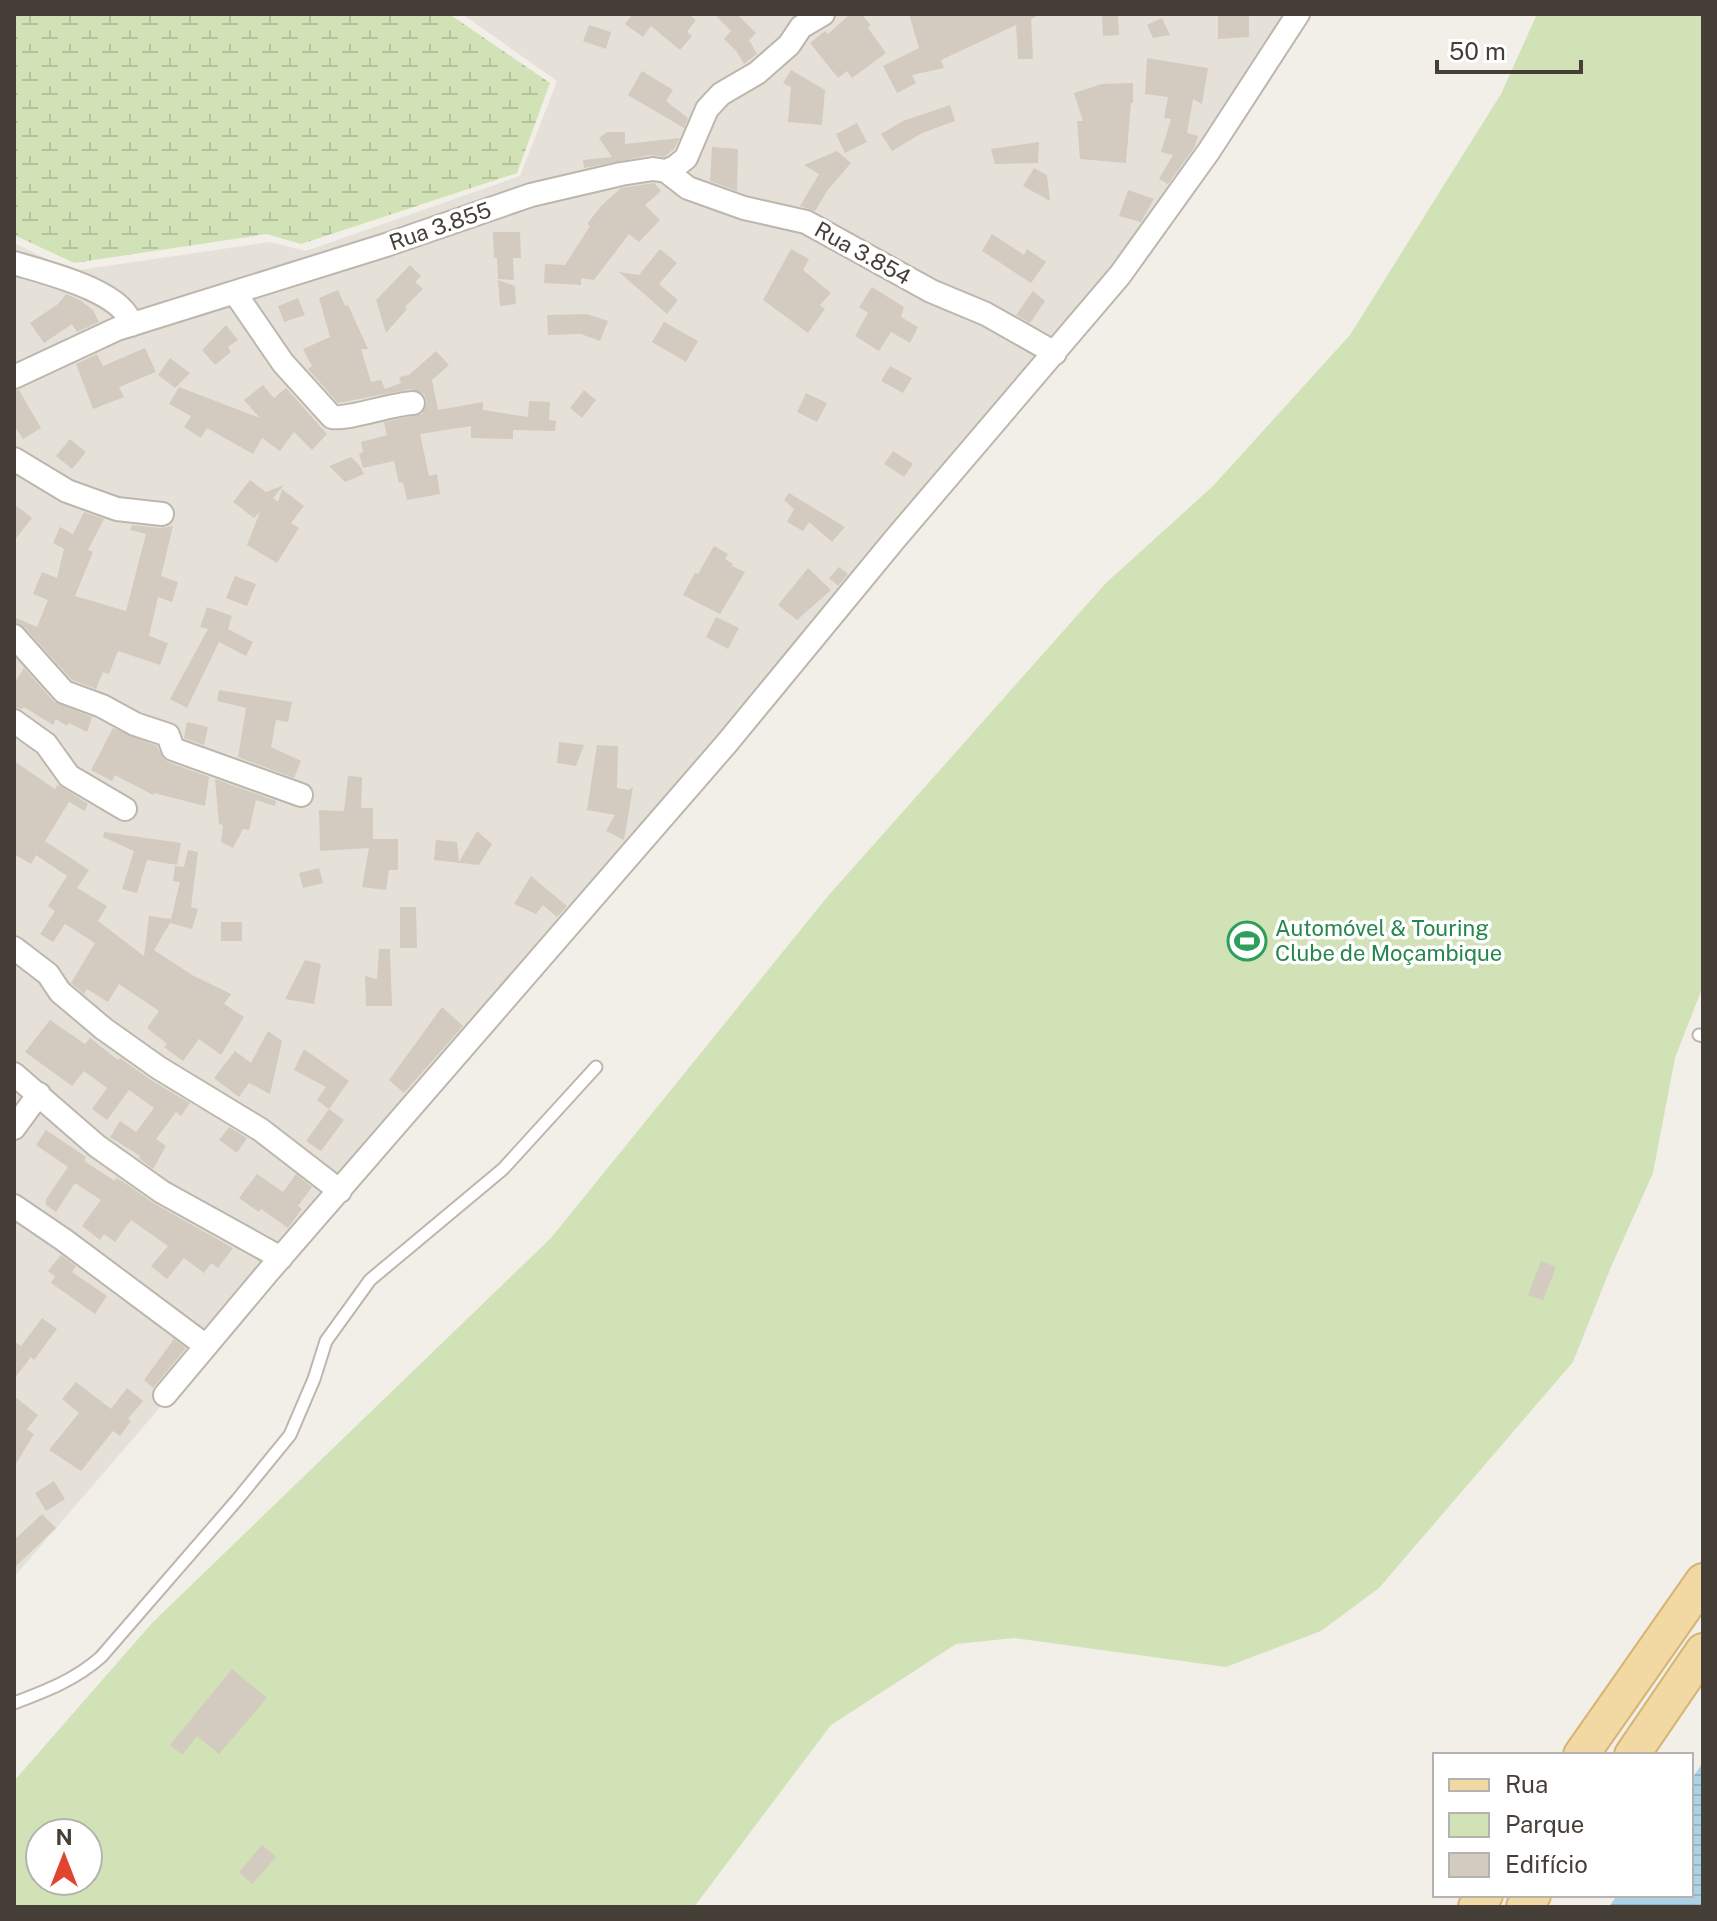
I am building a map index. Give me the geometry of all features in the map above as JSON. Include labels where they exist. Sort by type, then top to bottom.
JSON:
[{"type":"main road","points":[[1582,1753],[1703,1581]]},
{"type":"main road","points":[[1633,1753],[1703,1651]]},
{"type":"street","points":[[666,171],[686,158],[707,109],[721,94],[757,73],[789,45],[799,20],[823,14]]},
{"type":"street","points":[[165,1395],[717,755],[895,539],[1120,275],[1218,138],[1298,14]]},
{"type":"street","name":"Rua 3.855","points":[[14,377],[46,360],[131,325],[531,195],[621,174],[653,169],[666,171]]},
{"type":"street","name":"Rua 3.854","points":[[666,171],[688,188],[744,208],[806,222],[931,291],[986,314],[1055,353]]},
{"type":"street","points":[[14,263],[68,280],[117,303],[126,311],[131,325]]},
{"type":"street","points":[[235,293],[283,363],[332,417],[341,418],[413,403]]},
{"type":"street","points":[[14,459],[67,491],[117,509],[162,514]]},
{"type":"street","points":[[14,636],[64,692],[102,706],[135,724],[168,735],[173,749],[301,795]]},
{"type":"street","points":[[14,721],[46,744],[69,776],[125,809]]},
{"type":"street","points":[[14,948],[48,974],[60,992],[104,1029],[159,1068],[261,1130],[340,1191]]},
{"type":"street","points":[[14,1074],[97,1146],[162,1192],[281,1258]]},
{"type":"street","points":[[14,1128],[39,1094]]},
{"type":"street","points":[[14,1206],[73,1246],[206,1346]]},
{"type":"lane","points":[[14,1703],[85,1672],[101,1657],[290,1435],[326,1341],[370,1280],[503,1169],[596,1067]]},
{"type":"shaded area","points":[[462,14],[1304,14],[965,472],[14,1577],[14,243],[72,271],[270,242],[306,251],[520,176],[557,81]]},
{"type":"green space","points":[[14,14],[449,14],[550,83],[517,173],[301,244],[267,234],[74,263],[14,235]]},
{"type":"green space","name":"Automóvel & Touring Clube de Moçambique","points":[[1537,14],[1703,14],[1703,986],[1675,1058],[1653,1173],[1573,1362],[1379,1588],[1321,1631],[1226,1667],[1014,1638],[956,1644],[831,1725],[694,1907],[14,1907],[14,1781],[152,1623],[551,1238],[828,896],[1106,583],[1213,486],[1350,335],[1501,94]]},
{"type":"water","points":[[1703,1762],[1703,1907],[1609,1907],[1616,1897],[1693,1897],[1693,1777]]},
{"type":"building","points":[[633,14],[688,14],[696,20],[687,32],[692,36],[680,50],[651,26],[643,37],[625,24]]},
{"type":"building","points":[[714,14],[737,14],[756,33],[749,40],[757,54],[744,64],[724,39],[731,31]]},
{"type":"building","points":[[850,14],[861,14],[871,25],[868,28],[886,53],[852,78],[847,71],[838,78],[810,43],[825,31],[828,34]]},
{"type":"building","points":[[909,14],[1041,14],[1031,19],[1033,59],[1018,59],[1016,25],[941,60],[944,68],[912,75],[916,83],[897,93],[883,66],[919,48]]},
{"type":"building","points":[[1218,14],[1249,14],[1249,37],[1218,39]]},
{"type":"building","points":[[1118,15],[1119,35],[1103,36],[1102,16]]},
{"type":"building","points":[[1162,18],[1170,35],[1153,38],[1147,25]]},
{"type":"building","points":[[589,25],[611,32],[606,49],[583,41]]},
{"type":"building","points":[[1147,58],[1208,68],[1202,104],[1193,99],[1187,133],[1198,136],[1194,148],[1168,184],[1159,179],[1173,155],[1161,152],[1171,119],[1164,118],[1168,97],[1145,94]]},
{"type":"building","points":[[791,70],[825,90],[822,125],[788,122],[791,87],[783,83]]},
{"type":"building","points":[[642,71],[673,90],[666,101],[688,118],[684,128],[628,95]]},
{"type":"building","points":[[1133,83],[1126,163],[1080,159],[1077,121],[1083,121],[1074,93],[1101,84]]},
{"type":"building","points":[[950,105],[955,121],[922,133],[892,151],[881,134],[903,121]]},
{"type":"building","points":[[857,123],[867,142],[845,153],[836,134]]},
{"type":"building","points":[[607,132],[625,132],[625,144],[680,138],[674,149],[664,157],[651,155],[584,168],[583,160],[612,157],[599,138]]},
{"type":"building","points":[[1039,142],[1038,163],[995,164],[991,149]]},
{"type":"building","points":[[712,147],[738,149],[737,191],[710,181]]},
{"type":"building","points":[[837,151],[851,163],[815,211],[800,206],[819,174],[804,165]]},
{"type":"building","points":[[1034,168],[1047,175],[1050,201],[1023,186]]},
{"type":"building","points":[[654,183],[661,191],[645,205],[660,220],[639,242],[629,234],[594,280],[581,278],[581,285],[544,283],[545,264],[565,265],[590,226],[587,224],[601,206],[621,188]]},
{"type":"building","points":[[1128,190],[1154,199],[1141,222],[1119,216]]},
{"type":"building","points":[[493,232],[520,232],[521,258],[513,258],[514,280],[498,279]]},
{"type":"building","points":[[992,234],[1024,255],[1027,249],[1046,262],[1031,283],[982,251]]},
{"type":"building","points":[[660,249],[677,263],[659,284],[678,300],[667,314],[619,272],[639,275]]},
{"type":"building","points":[[791,249],[809,259],[803,270],[831,293],[820,305],[825,309],[808,333],[763,300]]},
{"type":"building","points":[[410,265],[421,276],[415,282],[423,289],[386,333],[376,300]]},
{"type":"building","points":[[498,280],[515,286],[516,304],[500,306]]},
{"type":"building","points":[[872,287],[904,307],[901,317],[918,327],[910,343],[891,332],[879,351],[855,336],[868,313],[859,307]]},
{"type":"building","points":[[338,290],[368,349],[361,349],[371,382],[381,380],[385,389],[401,383],[399,377],[409,375],[436,351],[449,365],[432,380],[438,410],[483,402],[483,410],[528,417],[529,401],[550,402],[549,420],[556,421],[555,431],[513,430],[513,439],[471,438],[471,426],[420,434],[429,476],[437,474],[440,494],[407,500],[394,461],[363,468],[359,454],[363,452],[361,442],[387,435],[384,422],[422,414],[427,402],[424,394],[411,389],[338,403],[308,369],[312,366],[303,349],[330,337],[319,298]]},
{"type":"building","points":[[1033,291],[1045,301],[1030,323],[1016,315]]},
{"type":"building","points":[[66,294],[93,310],[99,322],[77,332],[72,324],[44,343],[30,323],[58,304]]},
{"type":"building","points":[[298,298],[305,315],[284,322],[278,306]]},
{"type":"building","points":[[587,314],[608,321],[600,341],[581,334],[548,335],[547,315]]},
{"type":"building","points":[[664,322],[698,341],[686,362],[652,342]]},
{"type":"building","points":[[226,325],[238,340],[228,347],[231,352],[215,365],[202,350]]},
{"type":"building","points":[[145,348],[156,372],[119,387],[124,397],[93,409],[76,364],[97,354],[103,366]]},
{"type":"building","points":[[170,358],[190,373],[175,388],[158,375]]},
{"type":"building","points":[[890,366],[912,378],[903,393],[881,381]]},
{"type":"building","points":[[263,385],[274,398],[286,388],[327,434],[312,450],[294,432],[280,451],[262,438],[253,454],[207,428],[201,438],[184,427],[191,416],[169,404],[179,387],[260,418],[244,400]]},
{"type":"building","points":[[19,390],[41,428],[23,439],[14,425],[14,391]]},
{"type":"building","points":[[584,390],[596,400],[582,418],[570,408]]},
{"type":"building","points":[[806,393],[827,403],[817,422],[797,412]]},
{"type":"building","points":[[70,439],[86,452],[72,469],[56,456]]},
{"type":"building","points":[[893,451],[913,464],[904,477],[884,464]]},
{"type":"building","points":[[351,457],[364,474],[345,482],[329,466]]},
{"type":"building","points":[[250,480],[266,492],[284,485],[273,498],[278,502],[282,489],[304,506],[291,523],[299,528],[277,563],[247,545],[260,512],[254,518],[233,502]]},
{"type":"building","points":[[789,493],[845,527],[832,542],[809,522],[803,531],[787,522],[794,509],[784,500]]},
{"type":"building","points":[[14,504],[32,518],[14,541]]},
{"type":"building","points":[[84,512],[104,519],[88,550],[93,552],[75,596],[126,611],[146,534],[130,530],[132,525],[173,526],[161,576],[178,582],[172,602],[158,597],[149,636],[168,643],[160,665],[118,651],[109,674],[103,672],[96,689],[72,680],[24,627],[14,622],[14,617],[37,627],[48,600],[33,594],[42,572],[57,578],[64,549],[53,543],[60,527],[73,534]]},
{"type":"building","points":[[714,546],[728,554],[725,559],[732,566],[745,572],[720,614],[683,595]]},
{"type":"building","points":[[839,567],[848,574],[838,586],[829,578]]},
{"type":"building","points":[[808,568],[831,590],[797,620],[778,605]]},
{"type":"building","points":[[235,576],[256,584],[247,606],[226,598]]},
{"type":"building","points":[[207,607],[232,616],[228,629],[253,642],[246,656],[219,642],[187,708],[170,699],[208,629],[200,627]]},
{"type":"building","points":[[716,617],[739,628],[728,649],[706,637]]},
{"type":"building","points":[[24,668],[54,702],[92,717],[87,732],[56,719],[53,725],[24,707],[14,707],[14,684]]},
{"type":"building","points":[[219,690],[292,702],[288,722],[276,720],[271,747],[301,761],[294,778],[238,757],[246,708],[217,701]]},
{"type":"building","points":[[187,722],[208,727],[204,745],[184,738]]},
{"type":"building","points":[[113,728],[157,746],[168,762],[209,777],[205,806],[153,795],[115,775],[112,781],[91,770]]},
{"type":"building","points":[[559,742],[584,745],[576,766],[557,763]]},
{"type":"building","points":[[597,745],[618,746],[617,788],[629,790],[633,787],[624,840],[606,831],[615,815],[587,810]]},
{"type":"building","points":[[14,761],[55,789],[57,785],[60,786],[88,804],[85,811],[69,802],[45,841],[89,870],[77,888],[107,906],[98,921],[144,956],[149,916],[171,919],[180,882],[173,881],[175,866],[184,867],[188,850],[198,852],[191,907],[198,909],[192,929],[170,923],[154,950],[192,975],[231,994],[224,1004],[244,1017],[221,1055],[199,1039],[183,1061],[164,1047],[167,1044],[147,1028],[159,1011],[119,984],[108,1002],[87,989],[84,994],[71,983],[95,943],[65,924],[53,942],[40,934],[55,911],[48,906],[67,876],[36,855],[31,864],[14,854]]},
{"type":"building","points":[[348,776],[362,777],[361,808],[373,808],[373,839],[398,839],[398,870],[389,870],[386,890],[362,887],[369,848],[320,851],[319,810],[344,811]]},
{"type":"building","points":[[215,779],[276,801],[275,806],[256,800],[249,830],[243,829],[233,848],[221,842],[223,825],[219,824]]},
{"type":"building","points":[[477,831],[492,844],[479,865],[434,860],[436,840],[457,842],[459,862]]},
{"type":"building","points":[[104,832],[181,843],[177,865],[147,860],[137,893],[122,889],[134,851],[103,837]]},
{"type":"building","points":[[319,868],[323,883],[303,888],[299,873]]},
{"type":"building","points":[[531,876],[567,906],[557,917],[543,905],[536,914],[514,904]]},
{"type":"building","points":[[400,907],[416,907],[417,948],[400,948]]},
{"type":"building","points":[[221,922],[242,922],[242,941],[221,941]]},
{"type":"building","points":[[379,949],[390,949],[392,1006],[366,1006],[365,976],[377,979]]},
{"type":"building","points":[[305,960],[321,964],[314,1004],[285,999]]},
{"type":"building","points":[[442,1007],[463,1026],[404,1093],[389,1080]]},
{"type":"building","points":[[50,1020],[85,1044],[90,1038],[118,1060],[120,1058],[190,1103],[181,1116],[176,1112],[156,1139],[166,1146],[153,1169],[140,1156],[110,1137],[120,1121],[136,1132],[154,1108],[129,1090],[107,1120],[92,1109],[107,1088],[84,1071],[72,1086],[25,1052]]},
{"type":"building","points":[[268,1031],[282,1041],[270,1094],[249,1083],[239,1097],[214,1078],[235,1051],[251,1063]]},
{"type":"building","points":[[304,1049],[349,1081],[329,1109],[317,1100],[326,1087],[294,1070]]},
{"type":"building","points":[[329,1109],[344,1120],[321,1151],[306,1141]]},
{"type":"building","points":[[229,1127],[247,1138],[237,1153],[219,1140]]},
{"type":"building","points":[[46,1130],[115,1181],[116,1178],[122,1181],[155,1204],[233,1248],[218,1268],[211,1263],[204,1273],[184,1258],[167,1279],[151,1266],[168,1246],[131,1220],[115,1242],[104,1234],[100,1240],[82,1226],[101,1200],[75,1183],[56,1212],[46,1205],[46,1199],[68,1167],[36,1145]]},
{"type":"building","points":[[257,1174],[283,1192],[296,1174],[312,1187],[298,1206],[302,1209],[288,1228],[239,1198]]},
{"type":"building","points":[[61,1255],[76,1266],[72,1272],[107,1296],[95,1314],[51,1283],[55,1276],[48,1271]]},
{"type":"building","points":[[1541,1261],[1556,1267],[1543,1300],[1528,1295]]},
{"type":"building","points":[[42,1318],[57,1329],[34,1360],[31,1357],[14,1379],[14,1341],[21,1346]]},
{"type":"building","points":[[174,1339],[186,1348],[153,1388],[144,1380]]},
{"type":"building","points":[[76,1382],[111,1409],[127,1388],[143,1401],[128,1419],[131,1421],[120,1436],[113,1431],[81,1471],[49,1450],[79,1413],[62,1399]]},
{"type":"building","points":[[14,1396],[38,1415],[27,1429],[34,1434],[14,1467]]},
{"type":"building","points":[[54,1481],[65,1499],[46,1511],[35,1493]]},
{"type":"building","points":[[42,1514],[56,1528],[14,1568],[14,1540]]},
{"type":"building","points":[[232,1669],[267,1698],[219,1754],[197,1736],[182,1755],[170,1745]]},
{"type":"building","points":[[262,1845],[276,1857],[252,1884],[239,1872]]},
{"type":"place","name":"Automóvel & Touring Clube de Moçambique","points":[[1247,941]]}]
